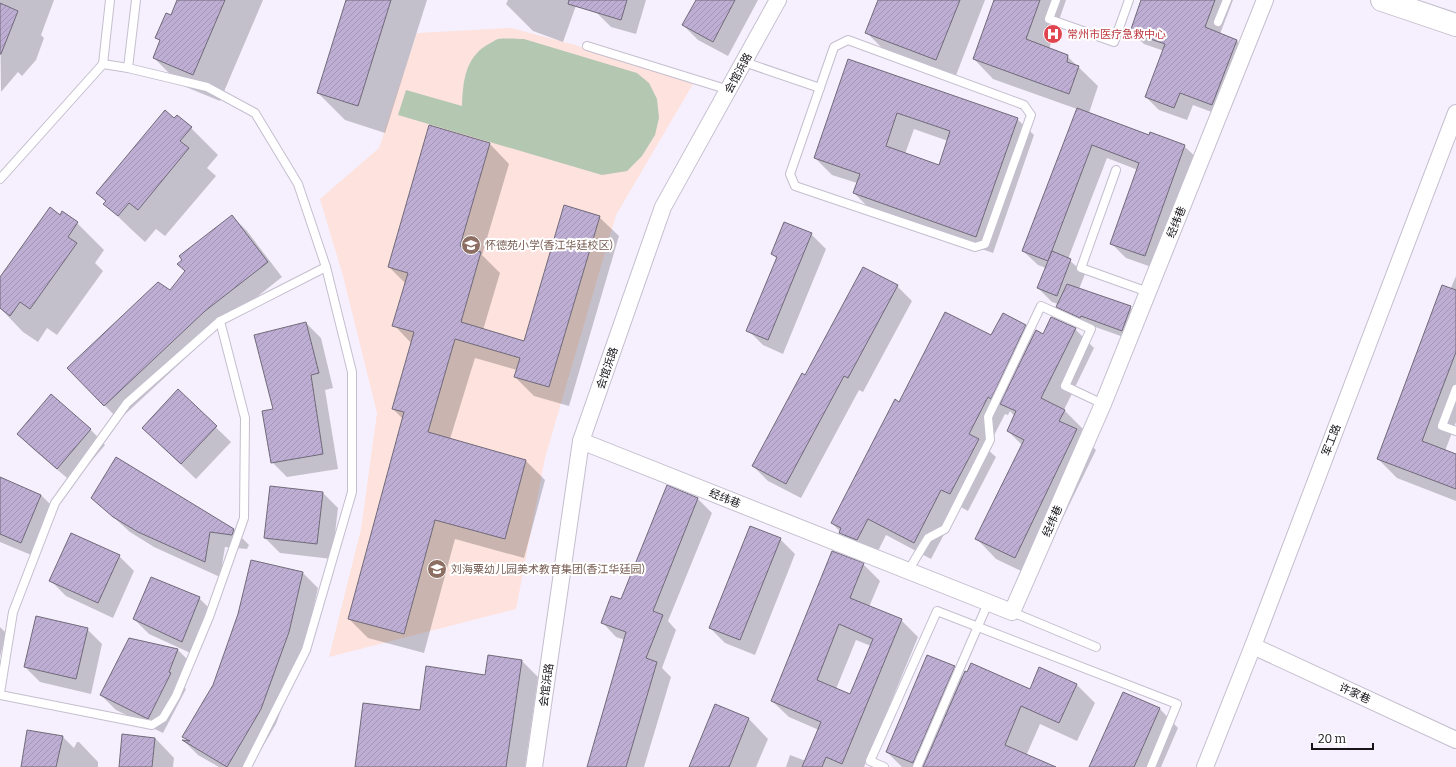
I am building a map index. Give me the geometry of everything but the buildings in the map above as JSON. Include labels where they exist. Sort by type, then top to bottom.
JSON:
[{"type":"street","name":"会馆浜路","points":[[534,767],[581,441],[664,206],[778,0]]},
{"type":"street","name":"经纬巷","points":[[581,441],[1012,612],[1103,404],[1265,0]]},
{"type":"street","points":[[1382,0],[1456,25]]},
{"type":"street","name":"军工路","points":[[1205,767],[1253,646],[1456,113]]},
{"type":"street","name":"许家巷","points":[[1253,646],[1456,740]]},
{"type":"lane","points":[[0,179],[103,64],[110,0]]},
{"type":"lane","points":[[128,68],[136,0]]},
{"type":"lane","points":[[1056,0],[1049,19],[1114,42],[1129,0]]},
{"type":"lane","points":[[1218,22],[1227,0]]},
{"type":"lane","points":[[848,40],[1024,105],[1031,115],[985,244],[975,247],[795,186],[790,174],[820,88],[834,47],[848,40]]},
{"type":"lane","points":[[587,46],[728,90]]},
{"type":"lane","points":[[744,62],[820,88]]},
{"type":"lane","points":[[103,64],[128,68],[208,87],[255,113],[298,184],[326,267],[352,372],[352,492],[306,650],[247,767]]},
{"type":"lane","points":[[1116,170],[1081,268],[1148,292]]},
{"type":"lane","points":[[220,321],[245,418],[244,518],[209,617],[176,696],[163,718],[152,725],[0,694],[13,612],[55,503],[127,403],[220,321],[326,267]]},
{"type":"lane","points":[[908,571],[928,538],[945,529],[990,440],[988,417],[1041,306],[1091,329],[1064,386],[1103,404]]},
{"type":"lane","points":[[1456,389],[1442,426],[1456,431]]},
{"type":"lane","points":[[916,767],[988,603]]},
{"type":"lane","points":[[884,767],[870,761],[937,611],[1177,704],[1151,767]]},
{"type":"lane","points":[[1012,612],[1096,647]]},
{"type":"shaded area","name":"怀德苑小学(香江华廷校区)","points":[[511,28],[575,45],[693,84],[616,215],[545,458],[516,609],[329,657],[361,529],[377,413],[343,276],[320,199],[379,148],[417,33]]},
{"type":"green space","points":[[498,39],[524,39],[637,73],[649,83],[657,99],[659,118],[655,135],[642,156],[627,171],[602,175],[398,115],[406,90],[462,106],[463,88],[467,71],[474,57],[480,50]]},
{"type":"place","name":"常州市医疗急救中心","points":[[1053,34]]},
{"type":"place","name":"怀德苑小学(香江华廷校区)","points":[[471,245]]},
{"type":"place","name":"刘海粟幼儿园美术教育集团(香江华廷园)","points":[[437,569]]}]
